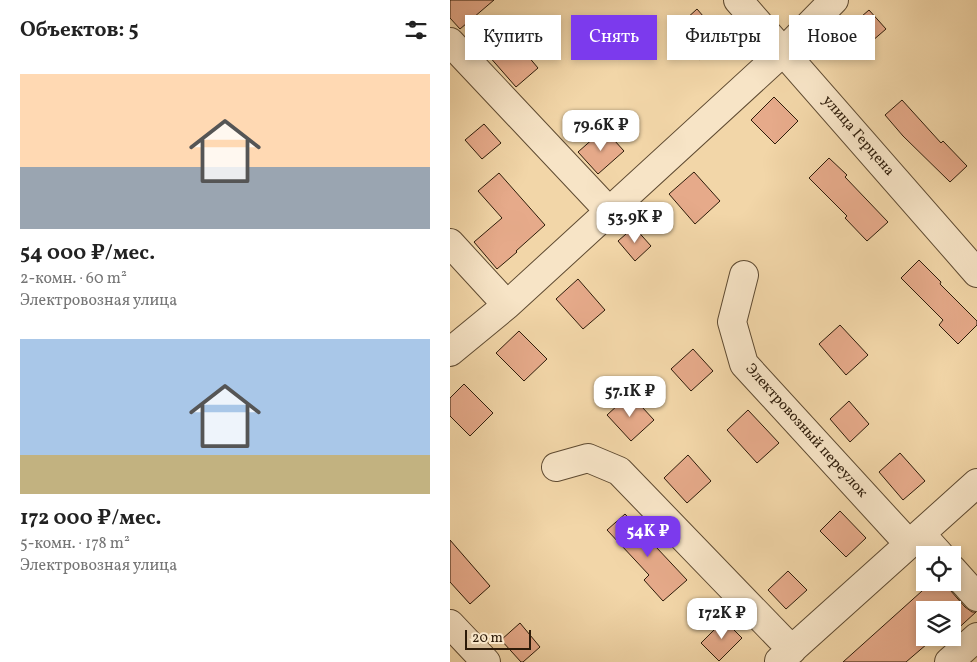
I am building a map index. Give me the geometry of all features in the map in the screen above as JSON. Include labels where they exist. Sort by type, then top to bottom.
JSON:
[{"type":"street","name":"улица Герцена","points":[[738,0],[977,273]]},
{"type":"street","points":[[450,352],[507,305],[784,51],[834,0]]},
{"type":"street","points":[[450,42],[609,211]]},
{"type":"street","points":[[450,243],[507,305]]},
{"type":"street","name":"Электровозный переулок","points":[[744,275],[732,322],[744,364],[915,539],[926,546]]},
{"type":"street","points":[[556,467],[588,458],[619,471],[785,656],[977,483]]},
{"type":"street","points":[[961,580],[977,597]]},
{"type":"street","points":[[450,624],[486,662]]},
{"type":"street","points":[[949,662],[977,637]]},
{"type":"building","points":[[450,0],[494,0],[476,15],[465,15],[465,25],[460,29],[450,18]]},
{"type":"building","points":[[697,9],[702,15],[690,15]]},
{"type":"building","points":[[869,10],[873,15],[863,15]]},
{"type":"building","points":[[875,17],[886,29],[875,38]]},
{"type":"building","points":[[492,60],[531,60],[538,68],[516,87]]},
{"type":"building","points":[[774,97],[798,121],[775,144],[751,120]]},
{"type":"building","points":[[902,100],[941,143],[943,141],[967,166],[950,182],[903,136],[885,115]]},
{"type":"building","points":[[484,124],[501,143],[482,159],[465,140]]},
{"type":"building","points":[[604,129],[624,151],[598,174],[578,152]]},
{"type":"building","points":[[829,158],[847,175],[845,177],[888,222],[867,241],[845,218],[847,216],[809,178]]},
{"type":"building","points":[[694,172],[720,201],[695,224],[669,194]]},
{"type":"building","points":[[499,173],[545,225],[497,269],[474,242],[502,218],[478,191]]},
{"type":"building","points":[[634,227],[651,246],[635,261],[618,241]]},
{"type":"building","points":[[919,260],[977,321],[977,325],[958,344],[939,325],[943,320],[901,278]]},
{"type":"building","points":[[578,279],[605,310],[583,329],[556,299]]},
{"type":"building","points":[[840,325],[868,355],[846,375],[819,344]]},
{"type":"building","points":[[519,331],[547,359],[524,381],[496,353]]},
{"type":"building","points":[[693,349],[713,371],[691,391],[671,369]]},
{"type":"building","points":[[464,384],[493,413],[470,436],[450,416],[450,398]]},
{"type":"building","points":[[630,394],[654,420],[631,441],[607,415]]},
{"type":"building","points":[[849,401],[869,424],[850,442],[830,419]]},
{"type":"building","points":[[748,410],[779,443],[757,463],[727,430]]},
{"type":"building","points":[[900,453],[925,481],[903,500],[879,472]]},
{"type":"building","points":[[688,455],[711,481],[687,503],[664,478]]},
{"type":"building","points":[[840,511],[866,538],[846,557],[820,531]]},
{"type":"building","points":[[625,514],[687,580],[663,601],[644,580],[649,575],[607,530]]},
{"type":"building","points":[[450,540],[490,586],[470,604],[450,582]]},
{"type":"building","points":[[788,571],[807,590],[786,609],[768,590]]},
{"type":"building","points":[[922,591],[951,591],[960,601],[916,601],[916,646],[925,646],[906,662],[843,662]]},
{"type":"building","points":[[961,602],[972,612],[976,612],[961,626]]},
{"type":"building","points":[[724,620],[742,638],[719,661],[701,643]]},
{"type":"building","points":[[520,623],[540,647],[523,662],[501,640]]}]
